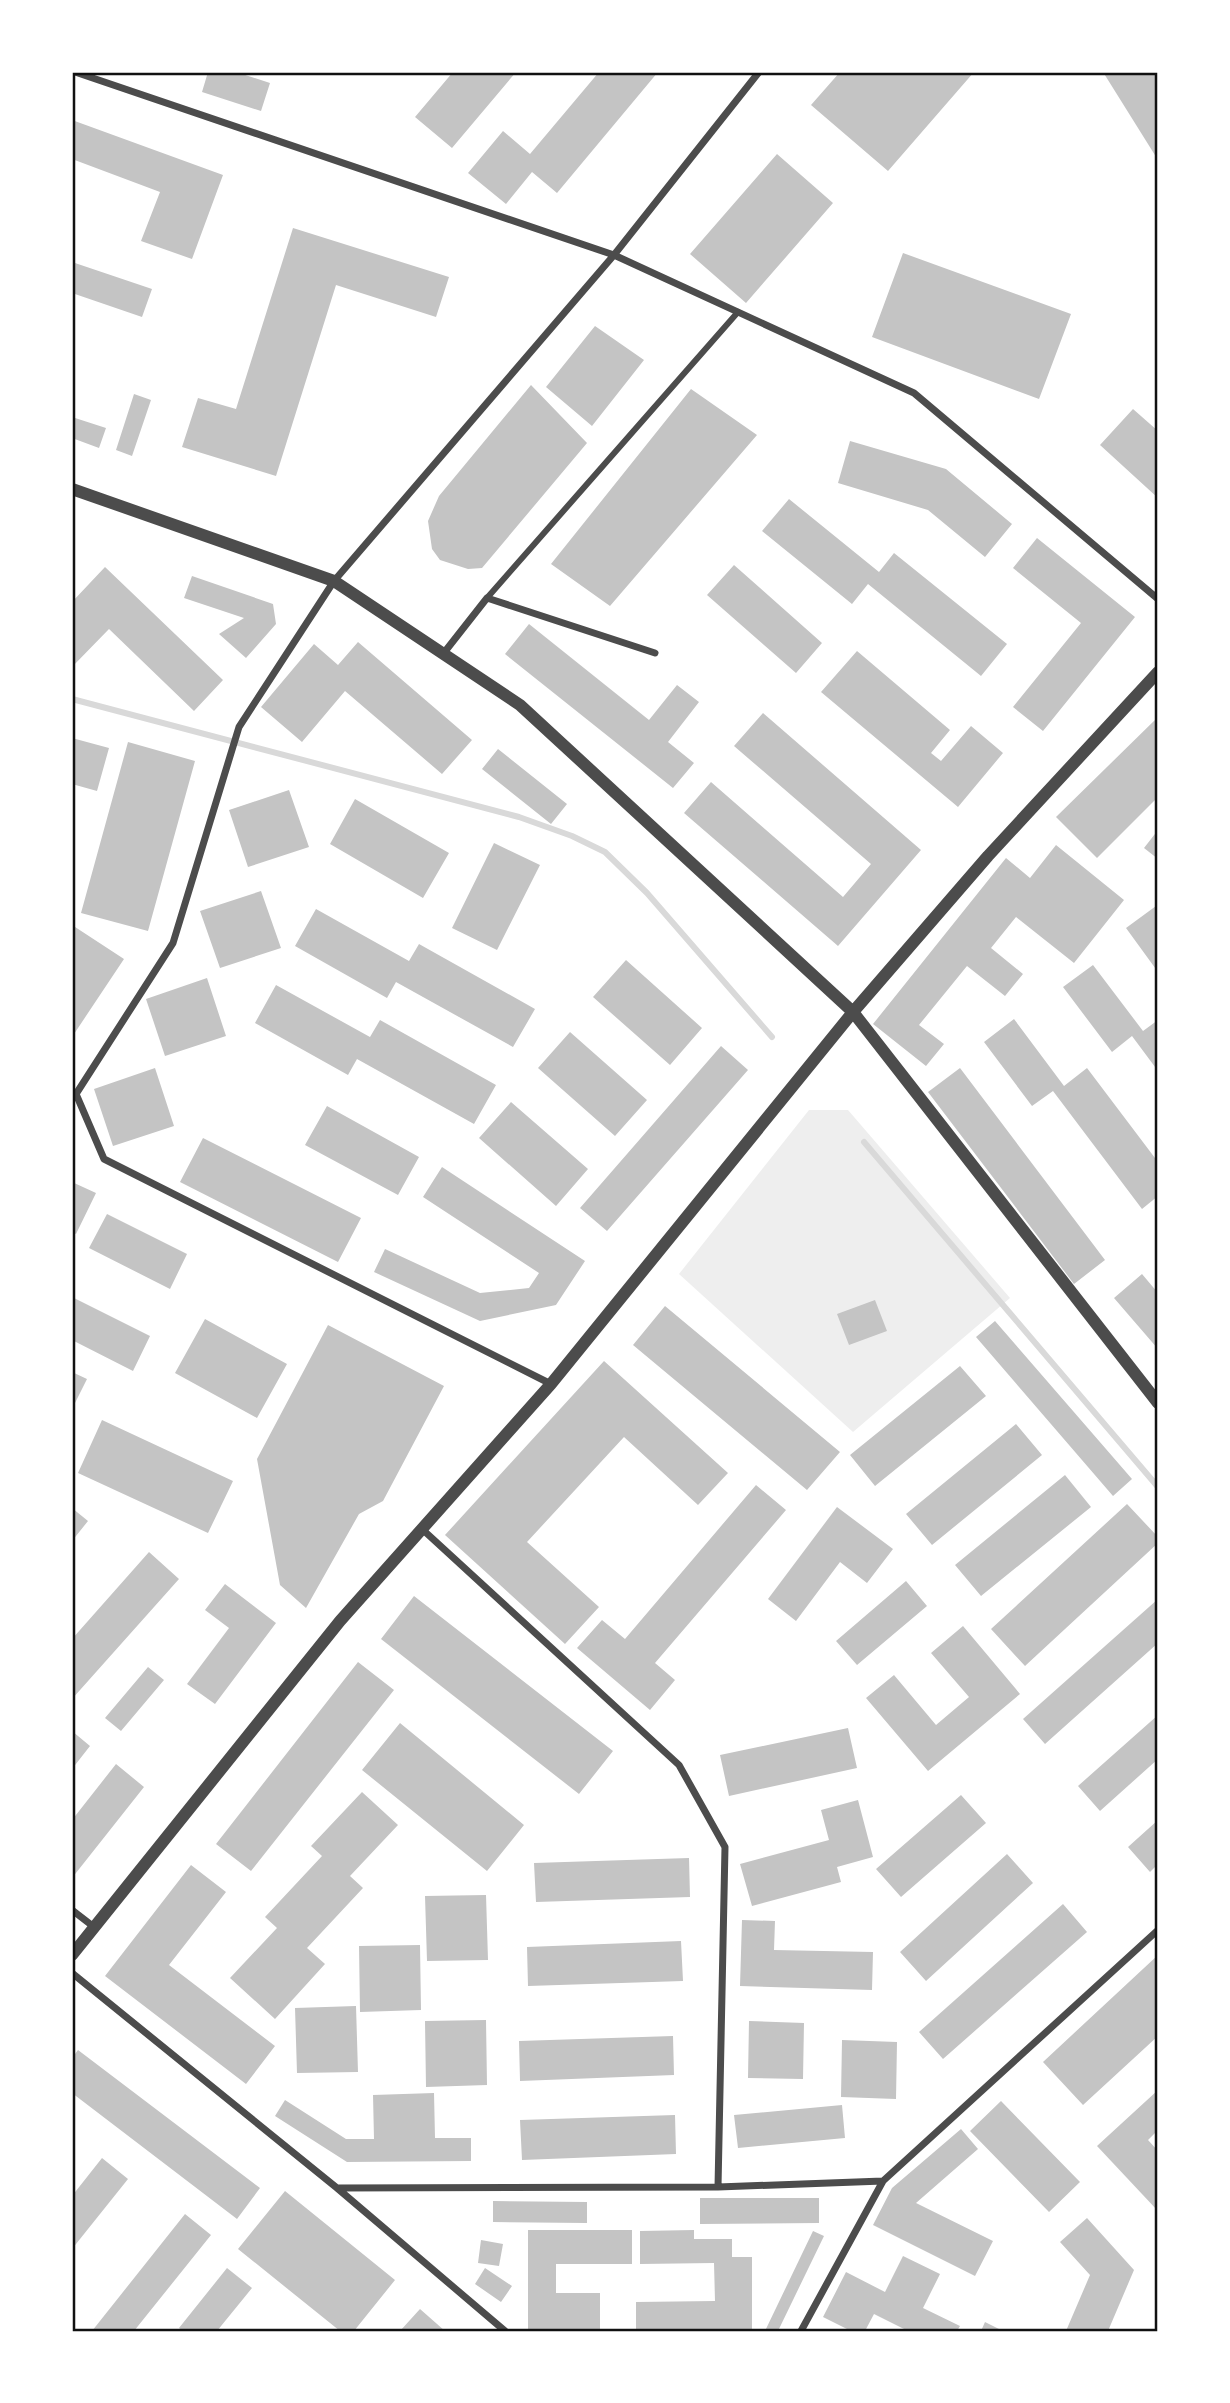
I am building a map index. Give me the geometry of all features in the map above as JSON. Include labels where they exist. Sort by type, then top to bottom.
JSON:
[{"type":"street","points":[[75,72],[614,255],[914,393],[1158,599]]},
{"type":"street","points":[[551,1384],[104,1159],[76,1094],[173,943],[239,727],[334,582],[614,255],[759,72]]},
{"type":"street","points":[[443,654],[487,598],[738,313]]},
{"type":"street","points":[[72,489],[334,582],[520,705],[853,1012],[1158,1403]]},
{"type":"street","points":[[487,598],[655,653]]},
{"type":"street","points":[[72,1955],[340,1620],[551,1384],[853,1012],[988,856],[1158,672]]},
{"type":"street","points":[[422,1529],[678,1765],[725,1847],[718,2187]]},
{"type":"street","points":[[72,1910],[94,1927]]},
{"type":"street","points":[[801,2331],[883,2181],[1158,1930]]},
{"type":"street","points":[[72,1973],[337,2188],[505,2331]]},
{"type":"street","points":[[337,2188],[718,2187],[883,2181]]},
{"type":"shaded area","points":[[809,1110],[848,1110],[1010,1298],[853,1432],[679,1274]]},
{"type":"building","points":[[208,72],[236,72],[270,83],[261,111],[202,92]]},
{"type":"building","points":[[453,72],[516,72],[452,148],[415,117]]},
{"type":"building","points":[[599,72],[658,72],[557,193],[532,172],[506,204],[468,173],[503,131],[530,154]]},
{"type":"building","points":[[840,72],[974,72],[888,171],[811,105]]},
{"type":"building","points":[[1103,72],[1158,72],[1158,160]]},
{"type":"building","points":[[72,120],[223,175],[192,259],[141,241],[160,192],[72,159]]},
{"type":"building","points":[[777,154],[833,203],[746,303],[690,254]]},
{"type":"building","points":[[293,228],[449,277],[436,317],[336,285],[276,476],[182,447],[198,398],[236,409]]},
{"type":"building","points":[[903,253],[1071,314],[1039,399],[872,337]]},
{"type":"building","points":[[72,262],[152,289],[142,317],[72,293]]},
{"type":"building","points":[[595,326],[644,360],[592,426],[546,387]]},
{"type":"building","points":[[531,385],[587,443],[482,568],[468,569],[440,560],[432,549],[428,521],[439,496]]},
{"type":"building","points":[[691,389],[757,435],[610,606],[551,564]]},
{"type":"building","points":[[134,394],[151,400],[132,456],[116,450]]},
{"type":"building","points":[[1133,409],[1158,431],[1158,498],[1100,445]]},
{"type":"building","points":[[72,417],[106,428],[99,448],[72,438]]},
{"type":"building","points":[[850,441],[946,469],[1012,524],[985,557],[928,510],[838,483]]},
{"type":"building","points":[[789,499],[879,572],[894,553],[1007,644],[981,676],[868,584],[852,604],[762,531]]},
{"type":"building","points":[[1037,538],[1135,617],[1043,731],[1013,707],[1081,623],[1013,568]]},
{"type":"building","points":[[734,565],[822,643],[796,673],[707,595]]},
{"type":"building","points":[[105,567],[223,680],[194,711],[109,629],[72,667],[72,602]]},
{"type":"building","points":[[192,576],[273,604],[276,624],[246,658],[219,634],[244,618],[184,598]]},
{"type":"building","points":[[529,624],[649,720],[677,685],[699,702],[668,742],[694,763],[673,788],[505,654]]},
{"type":"building","points":[[358,642],[472,740],[442,774],[345,691],[302,742],[261,707],[314,644],[338,665]]},
{"type":"building","points":[[857,651],[950,730],[931,753],[941,761],[971,726],[1003,753],[958,807],[821,692]]},
{"type":"building","points":[[763,713],[921,850],[838,946],[684,813],[711,782],[843,897],[871,864],[734,746]]},
{"type":"building","points":[[1158,717],[1158,797],[1097,858],[1056,817]]},
{"type":"building","points":[[72,738],[109,748],[97,791],[72,784]]},
{"type":"building","points":[[128,742],[195,761],[148,931],[81,913]]},
{"type":"building","points":[[498,749],[567,804],[551,824],[482,769]]},
{"type":"building","points":[[289,790],[309,847],[248,867],[229,810]]},
{"type":"building","points":[[355,799],[449,853],[423,898],[330,844]]},
{"type":"building","points":[[1158,830],[1158,859],[1144,848]]},
{"type":"building","points":[[494,843],[540,865],[497,950],[452,928]]},
{"type":"building","points":[[1056,845],[1124,900],[1074,963],[1016,917],[991,948],[1023,974],[1005,996],[967,966],[919,1025],[944,1044],[926,1066],[873,1024],[1006,858],[1030,878]]},
{"type":"building","points":[[261,891],[281,948],[220,968],[200,911]]},
{"type":"building","points":[[1156,906],[1158,909],[1158,972],[1126,928]]},
{"type":"building","points":[[316,909],[409,961],[419,944],[535,1009],[513,1047],[396,982],[387,998],[295,946]]},
{"type":"building","points":[[72,925],[124,959],[72,1037]]},
{"type":"building","points":[[626,960],[702,1028],[670,1065],[593,997]]},
{"type":"building","points":[[1093,965],[1143,1031],[1158,1020],[1158,1071],[1132,1036],[1112,1052],[1063,987]]},
{"type":"building","points":[[207,978],[226,1036],[165,1056],[146,999]]},
{"type":"building","points":[[276,985],[370,1037],[380,1020],[496,1085],[474,1124],[357,1059],[348,1075],[255,1023]]},
{"type":"building","points":[[1014,1019],[1064,1086],[1087,1068],[1158,1162],[1158,1196],[1142,1209],[1053,1091],[1032,1106],[984,1042]]},
{"type":"building","points":[[570,1032],[647,1100],[615,1136],[538,1068]]},
{"type":"building","points":[[721,1046],[748,1070],[607,1231],[580,1208]]},
{"type":"building","points":[[155,1068],[174,1126],[113,1146],[94,1089]]},
{"type":"building","points":[[960,1068],[1105,1260],[1074,1284],[928,1092]]},
{"type":"building","points":[[511,1102],[588,1169],[556,1206],[479,1138]]},
{"type":"building","points":[[327,1106],[419,1157],[398,1195],[305,1145]]},
{"type":"building","points":[[203,1138],[361,1218],[338,1262],[180,1182]]},
{"type":"building","points":[[442,1167],[585,1261],[556,1305],[480,1321],[374,1272],[385,1249],[480,1293],[529,1288],[539,1273],[423,1197]]},
{"type":"building","points":[[72,1182],[96,1193],[76,1234],[72,1232]]},
{"type":"building","points":[[107,1214],[187,1254],[170,1289],[89,1248]]},
{"type":"building","points":[[1142,1274],[1158,1293],[1158,1349],[1114,1298]]},
{"type":"building","points":[[72,1297],[150,1336],[133,1371],[72,1340]]},
{"type":"building","points":[[875,1300],[887,1331],[849,1345],[837,1314]]},
{"type":"building","points":[[665,1306],[840,1452],[807,1490],[633,1345]]},
{"type":"building","points":[[205,1319],[287,1364],[257,1418],[175,1373]]},
{"type":"building","points":[[995,1321],[1132,1479],[1113,1496],[976,1337]]},
{"type":"building","points":[[328,1325],[444,1386],[383,1501],[359,1514],[306,1608],[280,1585],[257,1459]]},
{"type":"building","points":[[604,1361],[728,1473],[698,1505],[624,1437],[527,1542],[599,1607],[565,1644],[445,1535]]},
{"type":"building","points":[[960,1366],[986,1396],[875,1486],[850,1455]]},
{"type":"building","points":[[72,1372],[87,1379],[72,1409]]},
{"type":"building","points":[[102,1420],[233,1481],[208,1533],[78,1473]]},
{"type":"building","points":[[1016,1424],[1042,1455],[932,1545],[906,1514]]},
{"type":"building","points":[[1065,1475],[1091,1507],[981,1596],[955,1565]]},
{"type":"building","points":[[756,1485],[786,1510],[655,1663],[675,1680],[650,1710],[577,1648],[602,1620],[625,1639]]},
{"type":"building","points":[[1127,1504],[1158,1537],[1158,1543],[1025,1666],[991,1629]]},
{"type":"building","points":[[837,1507],[893,1549],[867,1583],[840,1562],[796,1621],[768,1599]]},
{"type":"building","points":[[72,1508],[88,1521],[72,1541]]},
{"type":"building","points":[[149,1552],[179,1579],[72,1699],[72,1639]]},
{"type":"building","points":[[906,1581],[927,1606],[857,1665],[836,1641]]},
{"type":"building","points":[[225,1584],[276,1623],[215,1704],[187,1684],[229,1628],[205,1610]]},
{"type":"building","points":[[414,1596],[613,1751],[579,1794],[381,1639]]},
{"type":"building","points":[[1158,1599],[1158,1643],[1045,1744],[1023,1719]]},
{"type":"building","points":[[963,1626],[1020,1694],[928,1771],[866,1698],[894,1675],[936,1725],[969,1697],[931,1653]]},
{"type":"building","points":[[358,1662],[394,1690],[251,1871],[216,1844]]},
{"type":"building","points":[[148,1667],[164,1680],[121,1731],[105,1718]]},
{"type":"building","points":[[1158,1715],[1158,1759],[1100,1811],[1078,1786]]},
{"type":"building","points":[[400,1723],[524,1825],[487,1871],[362,1770]]},
{"type":"building","points":[[848,1728],[857,1768],[729,1796],[720,1755]]},
{"type":"building","points":[[72,1731],[90,1746],[72,1769]]},
{"type":"building","points":[[116,1764],[144,1787],[72,1878],[72,1820]]},
{"type":"building","points":[[362,1792],[398,1825],[350,1876],[363,1888],[307,1948],[325,1964],[275,2019],[230,1978],[277,1928],[265,1917],[322,1856],[311,1846]]},
{"type":"building","points":[[961,1795],[986,1823],[901,1897],[876,1869]]},
{"type":"building","points":[[858,1800],[873,1857],[837,1867],[841,1882],[752,1906],[740,1864],[829,1840],[821,1810]]},
{"type":"building","points":[[1158,1820],[1158,1864],[1150,1872],[1128,1847]]},
{"type":"building","points":[[1007,1854],[1033,1883],[926,1981],[900,1952]]},
{"type":"building","points":[[689,1858],[690,1897],[536,1902],[534,1863]]},
{"type":"building","points":[[191,1865],[226,1892],[169,1965],[275,2046],[246,2084],[105,1976]]},
{"type":"building","points":[[486,1895],[488,1960],[427,1961],[425,1896]]},
{"type":"building","points":[[1063,1904],[1087,1932],[943,2059],[919,2032]]},
{"type":"building","points":[[742,1920],[775,1921],[774,1950],[873,1952],[872,1990],[740,1986]]},
{"type":"building","points":[[681,1941],[683,1981],[528,1986],[527,1947]]},
{"type":"building","points":[[420,1945],[421,2010],[360,2012],[359,1946]]},
{"type":"building","points":[[1158,1955],[1158,2036],[1083,2105],[1043,2062]]},
{"type":"building","points":[[356,2006],[358,2072],[297,2073],[295,2008]]},
{"type":"building","points":[[486,2020],[487,2085],[426,2087],[425,2021]]},
{"type":"building","points":[[749,2021],[804,2023],[803,2079],[748,2078]]},
{"type":"building","points":[[673,2036],[674,2075],[520,2081],[519,2041]]},
{"type":"building","points":[[842,2040],[897,2042],[896,2099],[841,2097]]},
{"type":"building","points":[[78,2050],[260,2188],[237,2219],[72,2093],[72,2058]]},
{"type":"building","points":[[1158,2090],[1158,2130],[1148,2140],[1158,2151],[1157,2210],[1097,2146]]},
{"type":"building","points":[[434,2093],[435,2138],[471,2138],[471,2161],[347,2162],[275,2116],[285,2100],[346,2139],[374,2139],[373,2095]]},
{"type":"building","points":[[1001,2101],[1080,2182],[1049,2212],[970,2131]]},
{"type":"building","points":[[842,2105],[845,2138],[738,2148],[734,2115]]},
{"type":"building","points":[[675,2115],[676,2154],[522,2160],[520,2120]]},
{"type":"building","points":[[961,2129],[978,2149],[916,2203],[993,2241],[975,2276],[873,2225],[892,2188]]},
{"type":"building","points":[[102,2158],[128,2179],[72,2249],[72,2196]]},
{"type":"building","points":[[285,2191],[395,2280],[354,2331],[340,2331],[238,2249]]},
{"type":"building","points":[[700,2198],[819,2198],[819,2223],[700,2224]]},
{"type":"building","points":[[493,2201],[587,2202],[587,2223],[493,2222]]},
{"type":"building","points":[[185,2214],[211,2235],[134,2331],[92,2331]]},
{"type":"building","points":[[1087,2218],[1134,2270],[1108,2331],[1066,2331],[1090,2275],[1060,2242]]},
{"type":"building","points":[[528,2230],[632,2230],[632,2264],[556,2264],[556,2293],[600,2293],[600,2331],[528,2331]]},
{"type":"building","points":[[694,2230],[694,2239],[732,2239],[732,2257],[752,2257],[752,2331],[636,2331],[636,2302],[715,2301],[714,2263],[640,2264],[640,2231]]},
{"type":"building","points":[[813,2231],[824,2236],[778,2331],[765,2331]]},
{"type":"building","points":[[481,2240],[503,2244],[499,2266],[478,2263]]},
{"type":"building","points":[[903,2256],[940,2274],[923,2308],[960,2326],[957,2331],[908,2331],[874,2314],[865,2331],[851,2331],[823,2317],[846,2272],[885,2292]]},
{"type":"building","points":[[227,2268],[252,2288],[217,2331],[183,2331],[179,2328]]},
{"type":"building","points":[[485,2268],[512,2286],[501,2302],[475,2284]]},
{"type":"building","points":[[420,2309],[445,2331],[400,2331]]},
{"type":"building","points":[[985,2322],[1003,2331],[981,2331]]},
{"type":"waterway","points":[[72,699],[519,817],[572,836],[605,852],[647,893],[772,1037]]},
{"type":"waterway","points":[[864,1142],[1158,1487]]}]
